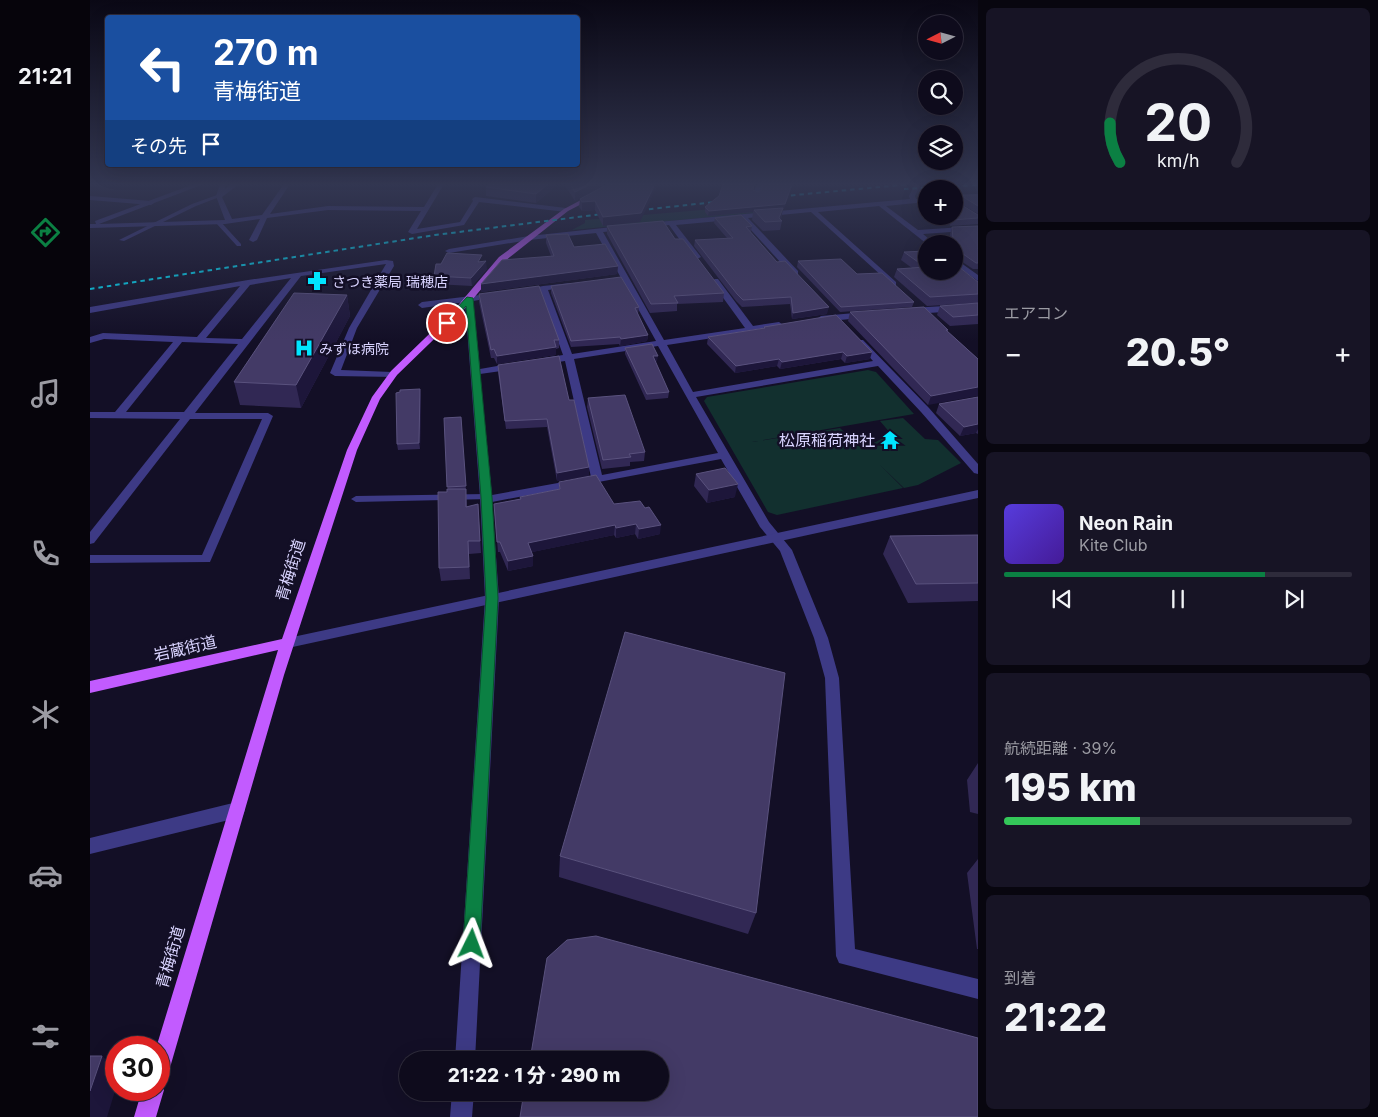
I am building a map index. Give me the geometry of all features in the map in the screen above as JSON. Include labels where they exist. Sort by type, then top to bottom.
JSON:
[{"type":"main road","name":"青梅街道","points":[[169,1036],[288,643],[352,450],[375,399],[392,375],[447,323],[498,263],[531,236]]},
{"type":"main road","name":"岩蔵街道","points":[[90,687],[288,643]]},
{"type":"main road","points":[[145,1117],[150,1101]]},
{"type":"street","points":[[253,240],[255,236]]},
{"type":"street","points":[[449,251],[545,236]]},
{"type":"street","points":[[601,236],[620,278],[662,343],[764,524],[786,550],[821,638],[832,678],[846,956],[978,989]]},
{"type":"street","points":[[681,236],[705,268]]},
{"type":"street","points":[[761,236],[802,281]]},
{"type":"street","points":[[841,236],[900,290]]},
{"type":"street","points":[[90,310],[298,274],[375,262],[390,263],[389,269],[353,328],[335,373],[392,375]]},
{"type":"street","points":[[963,267],[978,279]]},
{"type":"street","points":[[90,540],[298,274]]},
{"type":"street","points":[[711,276],[750,329]]},
{"type":"street","points":[[200,340],[248,282]]},
{"type":"street","points":[[514,292],[579,284]]},
{"type":"street","points":[[543,288],[569,358],[597,479]]},
{"type":"street","points":[[422,305],[504,294]]},
{"type":"street","points":[[465,1051],[492,598],[470,298]]},
{"type":"street","points":[[915,304],[926,313]]},
{"type":"street","points":[[903,312],[926,313],[978,307]]},
{"type":"street","points":[[833,313],[879,363],[929,409],[978,471]]},
{"type":"street","points":[[807,321],[833,313],[874,314]]},
{"type":"street","points":[[476,372],[788,323]]},
{"type":"street","points":[[90,340],[103,336],[245,342]]},
{"type":"street","points":[[118,415],[180,339]]},
{"type":"street","points":[[690,395],[879,363]]},
{"type":"street","points":[[90,415],[268,416],[206,559],[90,559]]},
{"type":"street","points":[[486,499],[726,455]]},
{"type":"street","points":[[288,643],[978,494]]},
{"type":"street","points":[[90,846],[237,810]]},
{"type":"street","points":[[461,1117],[462,1101]]},
{"type":"lane","points":[[122,240],[130,236]]},
{"type":"lane","points":[[231,236],[239,245]]},
{"type":"lane","points":[[356,499],[486,499]]},
{"type":"green space","points":[[868,370],[876,372],[914,414],[752,442],[840,428],[862,449],[891,434],[880,421],[903,418],[925,439],[938,440],[961,463],[918,485],[904,488],[880,465],[903,488],[777,515],[768,512],[704,401],[707,397]]},
{"type":"building","points":[[546,236],[569,236],[574,247],[605,244],[618,266],[481,284],[502,260],[554,256]]},
{"type":"building","points":[[613,236],[673,236],[675,239],[683,239],[724,293],[674,296],[678,303],[651,304]]},
{"type":"building","points":[[731,236],[754,236],[777,262],[785,261],[829,307],[793,313],[791,297],[743,300],[695,240],[733,238]]},
{"type":"building","points":[[963,236],[978,236],[978,263],[963,254]]},
{"type":"building","points":[[918,251],[918,262],[904,252]]},
{"type":"building","points":[[447,253],[482,255],[478,262],[486,261],[471,278],[434,276],[436,264],[441,264]]},
{"type":"building","points":[[841,259],[857,274],[882,273],[914,302],[841,307],[798,261]]},
{"type":"building","points":[[918,268],[918,280],[963,280],[963,270],[978,282],[978,294],[930,297],[897,269]]},
{"type":"building","points":[[621,277],[639,307],[635,308],[648,335],[621,339],[620,337],[571,341],[551,286]]},
{"type":"building","points":[[539,286],[559,340],[554,340],[556,347],[497,356],[494,349],[491,350],[479,294]]},
{"type":"building","points":[[294,293],[347,295],[296,385],[234,382]]},
{"type":"building","points":[[978,303],[978,315],[953,317],[940,306]]},
{"type":"building","points":[[924,307],[978,359],[978,387],[931,396],[850,312]]},
{"type":"building","points":[[836,315],[872,352],[847,356],[843,352],[782,362],[779,359],[736,366],[708,337],[765,328]]},
{"type":"building","points":[[652,344],[658,356],[653,356],[669,392],[647,394],[625,348]]},
{"type":"building","points":[[559,356],[569,400],[574,400],[589,467],[557,473],[547,419],[505,421],[498,365]]},
{"type":"building","points":[[420,389],[419,443],[397,444],[396,393],[400,392],[400,390]]},
{"type":"building","points":[[625,395],[645,452],[629,454],[631,457],[603,460],[588,398]]},
{"type":"building","points":[[978,397],[978,424],[964,427],[939,404]]},
{"type":"building","points":[[461,417],[466,486],[447,487],[444,418]]},
{"type":"building","points":[[725,468],[738,484],[709,490],[696,474]]},
{"type":"building","points":[[596,475],[614,504],[640,501],[645,508],[649,507],[661,525],[639,529],[636,524],[616,528],[615,525],[528,543],[533,556],[508,561],[500,542],[497,542],[494,504],[560,489],[559,482]]},
{"type":"building","points":[[447,489],[466,489],[466,507],[478,504],[480,541],[468,541],[469,567],[439,568],[438,492],[447,492]]},
{"type":"building","points":[[978,535],[978,583],[916,584],[890,536]]},
{"type":"building","points":[[625,632],[785,673],[756,913],[560,856]]},
{"type":"building","points":[[596,936],[978,1038],[978,1117],[520,1117],[523,1101],[669,1101],[669,1051],[532,1051],[547,958],[567,940]]},
{"type":"building","points":[[90,1056],[102,1056],[90,1091]]},
{"type":"railway","points":[[90,289],[428,236]]},
{"type":"place","name":"さつき薬局 瑞穂店","points":[[317,281]]},
{"type":"place","name":"みずほ病院","points":[[304,348]]},
{"type":"place","name":"松原稲荷神社","points":[[890,440]]},
{"type":"route","points":[[447,323],[470,298],[492,598],[472,944]]}]
